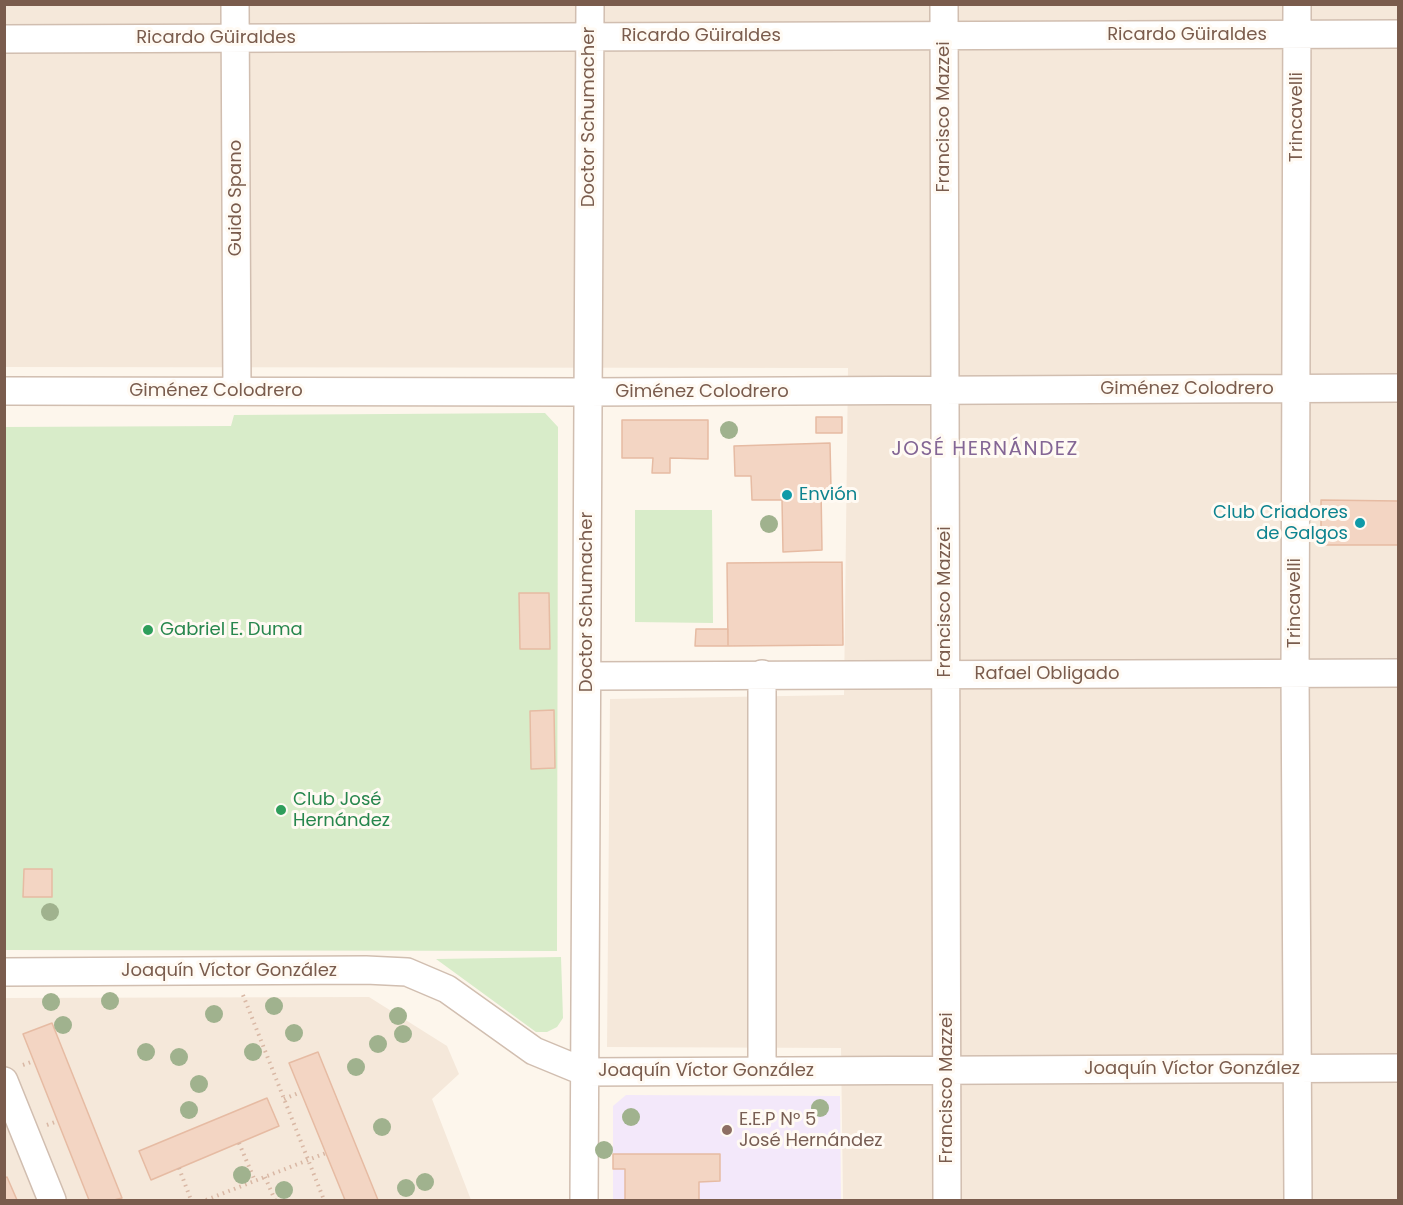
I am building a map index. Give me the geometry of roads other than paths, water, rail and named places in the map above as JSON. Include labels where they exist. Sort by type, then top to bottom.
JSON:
[{"type":"street","name":"Guido Spano","points":[[235,4],[237,391]]},
{"type":"street","name":"Doctor Schumacher","points":[[584,1200],[590,4]]},
{"type":"street","name":"Francisco Mazzei","points":[[944,4],[947,1200]]},
{"type":"street","name":"Trincavelli","points":[[1297,4],[1295,673],[1298,1200]]},
{"type":"street","name":"Ricardo Güiraldes","points":[[4,39],[1398,34]]},
{"type":"street","name":"Giménez Colodrero","points":[[4,391],[587,392],[1398,388]]},
{"type":"street","points":[[762,674],[762,1070]]},
{"type":"street","name":"Rafael Obligado","points":[[587,676],[1398,674]]},
{"type":"street","name":"Joaquín Víctor González","points":[[4,972],[233,970],[407,972],[447,989],[534,1051],[585,1072],[1398,1068]]},
{"type":"street","points":[[4,1081],[52,1200]]},
{"type":"place","name":"Envión","points":[[787,495]]},
{"type":"place","name":"Club Criadores de Galgos","points":[[1360,523]]},
{"type":"place","name":"Gabriel E. Duma","points":[[148,630]]},
{"type":"place","name":"Club José Hernández","points":[[281,810]]},
{"type":"place","name":"E.E.P N° 5 José Hernández","points":[[727,1130]]},
{"type":"district","name":"JOSÉ HERNÁNDEZ","points":[[985,450]]}]
